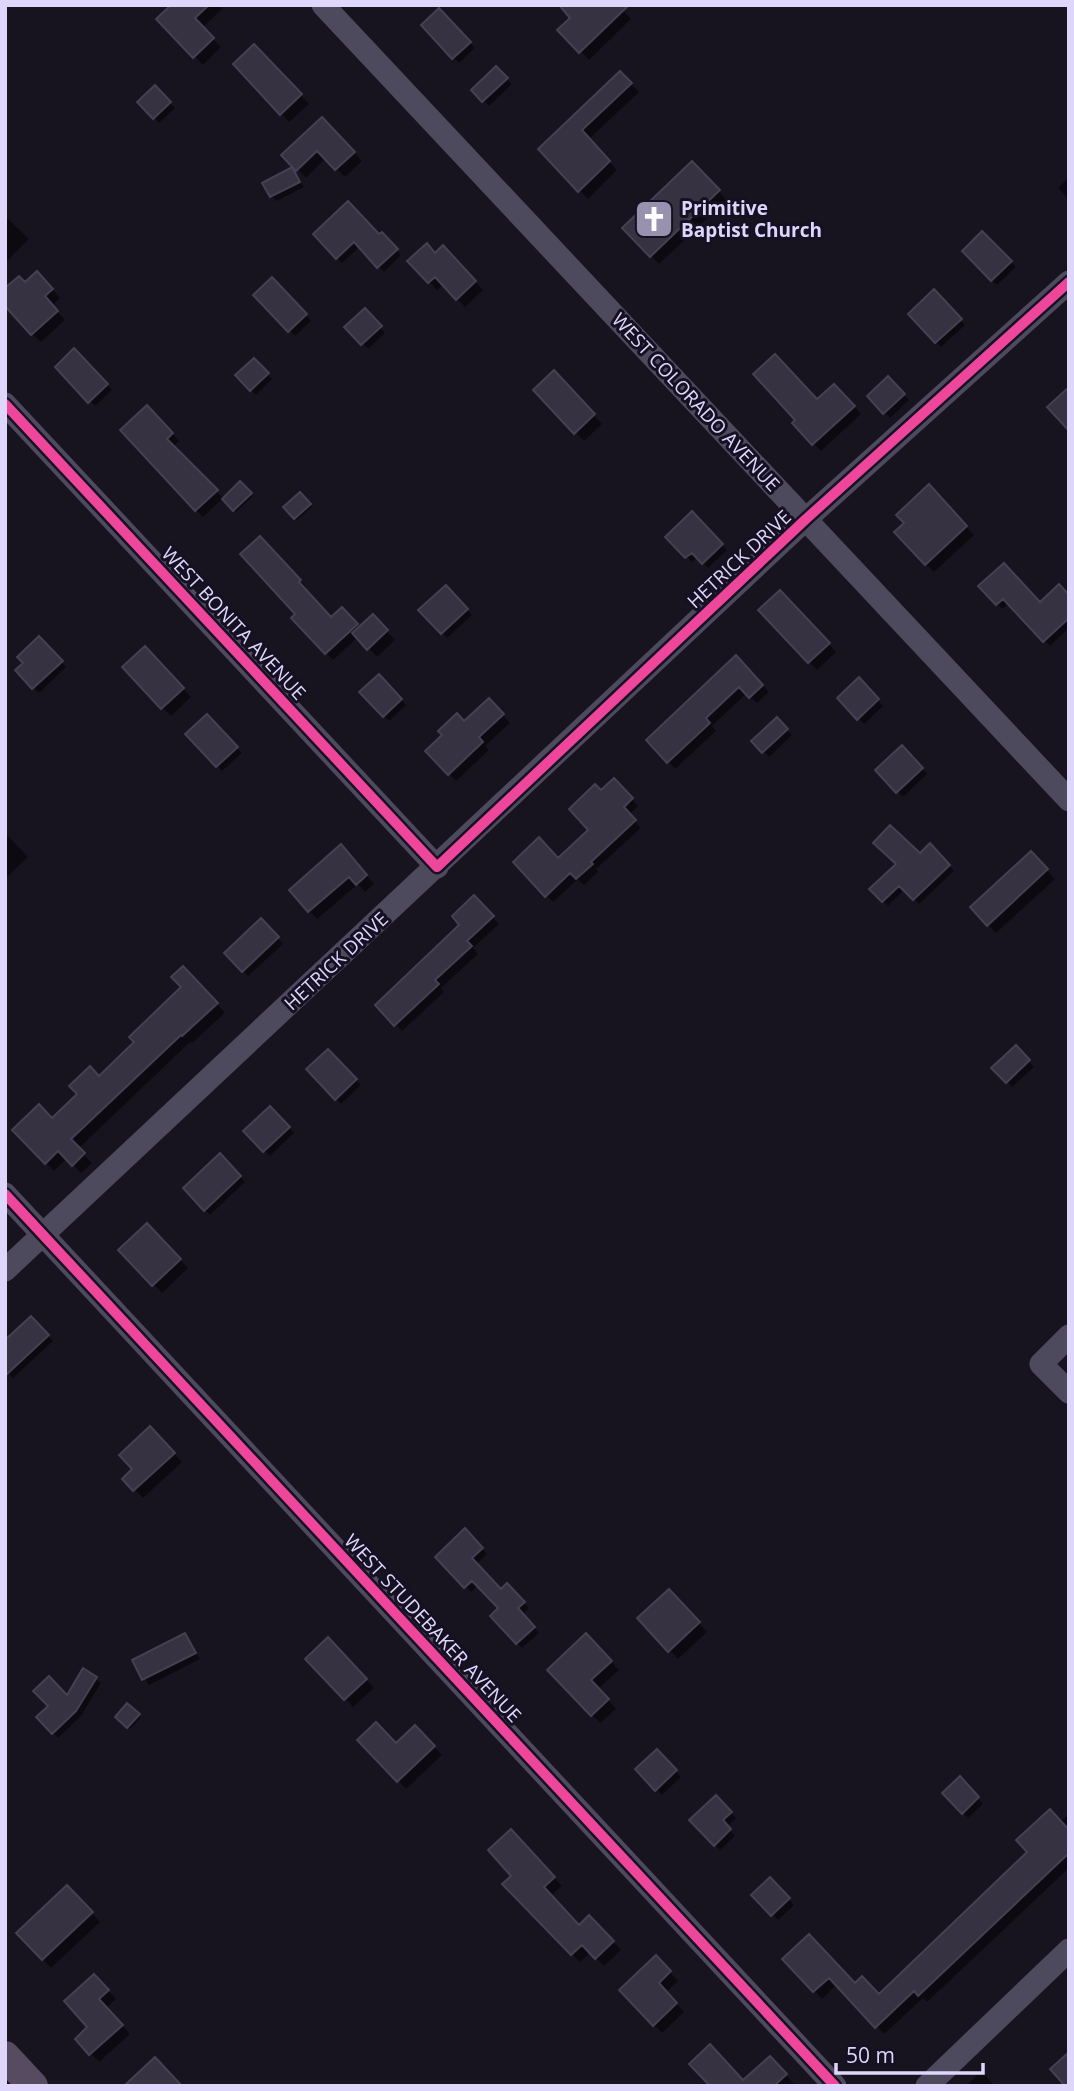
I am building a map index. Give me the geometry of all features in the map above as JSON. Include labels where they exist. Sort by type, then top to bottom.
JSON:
[{"type":"main road","points":[[5,2056],[33,2086]]},
{"type":"street","name":"WEST COLORADO AVENUE","points":[[323,5],[1069,800]]},
{"type":"street","name":"HETRICK DRIVE","points":[[5,1270],[806,519],[1069,282]]},
{"type":"street","name":"WEST BONITA AVENUE","points":[[5,404],[437,867]]},
{"type":"street","name":"WEST STUDEBAKER AVENUE","points":[[5,1194],[835,2086]]},
{"type":"street","points":[[1069,1336],[1041,1364],[1069,1392]]},
{"type":"street","points":[[926,2086],[1069,1950]]},
{"type":"building","points":[[171,5],[209,5],[195,18],[214,38],[193,58],[156,19]]},
{"type":"building","points":[[559,5],[629,5],[579,53],[557,30],[570,18]]},
{"type":"building","points":[[439,8],[471,42],[452,59],[421,25]]},
{"type":"building","points":[[254,44],[302,94],[280,115],[233,64]]},
{"type":"building","points":[[496,66],[508,78],[482,102],[471,90]]},
{"type":"building","points":[[620,71],[632,83],[582,130],[610,161],[578,192],[538,149]]},
{"type":"building","points":[[155,85],[171,102],[153,119],[137,102]]},
{"type":"building","points":[[322,117],[355,152],[335,170],[317,151],[296,171],[281,155]]},
{"type":"building","points":[[692,161],[720,190],[650,257],[622,228]]},
{"type":"building","points":[[292,167],[300,182],[270,197],[262,183]]},
{"type":"building","points":[[348,201],[379,234],[382,232],[398,249],[377,268],[354,242],[336,259],[313,234]]},
{"type":"building","points":[[982,231],[1012,261],[991,281],[962,251]]},
{"type":"building","points":[[427,243],[435,253],[443,245],[476,281],[456,300],[435,277],[428,283],[407,261]]},
{"type":"building","points":[[37,271],[53,289],[45,296],[58,311],[31,335],[5,306],[5,288],[19,276],[25,282]]},
{"type":"building","points":[[272,277],[307,314],[288,332],[253,295]]},
{"type":"building","points":[[934,289],[962,319],[935,343],[908,314]]},
{"type":"building","points":[[365,308],[382,326],[361,345],[344,327]]},
{"type":"building","points":[[74,348],[108,384],[88,403],[55,367]]},
{"type":"building","points":[[775,354],[817,399],[834,384],[855,406],[812,445],[792,423],[795,420],[753,374]]},
{"type":"building","points":[[254,358],[269,373],[250,391],[235,375]]},
{"type":"building","points":[[554,370],[595,414],[574,434],[533,390]]},
{"type":"building","points":[[888,376],[905,394],[883,414],[867,396]]},
{"type":"building","points":[[1069,387],[1069,431],[1047,407]]},
{"type":"building","points":[[147,405],[173,433],[167,439],[218,490],[195,511],[120,430]]},
{"type":"building","points":[[240,481],[252,493],[233,511],[222,499]]},
{"type":"building","points":[[929,484],[967,526],[925,565],[894,532],[904,523],[896,515]]},
{"type":"building","points":[[300,492],[311,504],[294,519],[283,507]]},
{"type":"building","points":[[692,511],[723,544],[702,564],[692,553],[685,558],[665,537]]},
{"type":"building","points":[[260,536],[331,617],[342,607],[358,624],[325,654],[291,618],[295,614],[240,554]]},
{"type":"building","points":[[1004,563],[1040,602],[1059,584],[1069,595],[1069,618],[1043,642],[1003,599],[996,605],[978,586]]},
{"type":"building","points":[[446,585],[468,609],[441,634],[418,610]]},
{"type":"building","points":[[780,590],[830,643],[808,663],[758,610]]},
{"type":"building","points":[[373,614],[388,630],[367,650],[352,633]]},
{"type":"building","points":[[39,636],[63,661],[32,689],[15,670],[23,663],[17,657]]},
{"type":"building","points":[[145,646],[184,688],[161,709],[122,667]]},
{"type":"building","points":[[736,655],[763,685],[749,698],[739,687],[706,718],[710,723],[667,763],[646,740]]},
{"type":"building","points":[[379,674],[402,699],[383,717],[359,692]]},
{"type":"building","points":[[859,677],[879,699],[857,720],[837,698]]},
{"type":"building","points":[[489,698],[504,714],[479,737],[483,742],[448,775],[425,751],[442,735],[438,731],[457,713],[464,721]]},
{"type":"building","points":[[207,714],[238,747],[216,767],[185,734]]},
{"type":"building","points":[[777,717],[788,729],[762,753],[751,741]]},
{"type":"building","points":[[902,745],[923,768],[896,793],[875,770]]},
{"type":"building","points":[[614,778],[633,798],[624,807],[636,820],[576,879],[570,873],[545,897],[513,862],[539,837],[558,858],[588,830],[569,809],[595,784],[601,790]]},
{"type":"building","points":[[890,825],[920,853],[930,843],[950,865],[913,900],[899,886],[882,902],[869,889],[896,864],[873,843]]},
{"type":"building","points":[[341,844],[367,875],[356,885],[349,877],[308,912],[289,890]]},
{"type":"building","points":[[1031,851],[1048,869],[987,926],[970,907]]},
{"type":"building","points":[[474,895],[494,916],[467,941],[472,946],[435,980],[439,984],[394,1026],[375,1005],[459,925],[452,916]]},
{"type":"building","points":[[261,918],[279,937],[242,972],[224,953]]},
{"type":"building","points":[[183,966],[218,1003],[71,1139],[85,1153],[72,1166],[58,1151],[45,1164],[12,1130],[39,1104],[52,1118],[77,1094],[69,1086],[90,1066],[99,1076],[134,1042],[129,1037],[181,987],[171,977]]},
{"type":"building","points":[[1016,1045],[1030,1060],[1006,1083],[991,1068]]},
{"type":"building","points":[[328,1049],[357,1079],[335,1100],[306,1069]]},
{"type":"building","points":[[270,1106],[290,1127],[263,1152],[243,1131]]},
{"type":"building","points":[[220,1153],[241,1176],[204,1211],[183,1188]]},
{"type":"building","points":[[147,1223],[181,1259],[152,1286],[118,1250]]},
{"type":"building","points":[[31,1316],[49,1335],[5,1376],[5,1340]]},
{"type":"building","points":[[150,1426],[175,1453],[133,1491],[122,1479],[132,1469],[119,1455]]},
{"type":"building","points":[[465,1528],[483,1548],[472,1558],[501,1589],[507,1583],[525,1602],[518,1608],[535,1627],[516,1644],[490,1616],[498,1608],[472,1581],[464,1588],[435,1557]]},
{"type":"building","points":[[669,1589],[700,1622],[668,1652],[637,1618]]},
{"type":"building","points":[[185,1633],[196,1653],[142,1680],[132,1660]]},
{"type":"building","points":[[586,1633],[612,1661],[591,1680],[609,1699],[591,1716],[547,1670]]},
{"type":"building","points":[[328,1637],[367,1679],[344,1700],[305,1659]]},
{"type":"building","points":[[83,1668],[97,1677],[76,1711],[52,1734],[36,1717],[48,1706],[33,1691],[49,1676],[67,1695]]},
{"type":"building","points":[[127,1703],[140,1714],[127,1728],[115,1717]]},
{"type":"building","points":[[376,1722],[396,1743],[415,1725],[435,1746],[397,1782],[357,1740]]},
{"type":"building","points":[[657,1749],[677,1770],[655,1791],[635,1769]]},
{"type":"building","points":[[960,1776],[979,1797],[962,1814],[942,1793]]},
{"type":"building","points":[[716,1795],[732,1812],[723,1820],[731,1829],[714,1846],[689,1820]]},
{"type":"building","points":[[1050,1809],[1069,1830],[1069,1853],[918,1996],[914,1991],[875,2028],[829,1978],[813,1992],[782,1959],[809,1934],[855,1983],[862,1976],[879,1994],[1027,1852],[1016,1840]]},
{"type":"building","points":[[511,1829],[555,1877],[544,1887],[579,1925],[589,1915],[614,1941],[595,1959],[582,1945],[571,1955],[502,1884],[511,1876],[488,1850]]},
{"type":"building","points":[[770,1877],[790,1898],[771,1916],[751,1895]]},
{"type":"building","points":[[67,1885],[93,1912],[42,1960],[16,1933]]},
{"type":"building","points":[[656,1955],[671,1971],[659,1983],[677,2003],[653,2026],[619,1990]]},
{"type":"building","points":[[94,1974],[109,1990],[99,1999],[123,2025],[89,2055],[75,2039],[87,2027],[64,2001]]},
{"type":"building","points":[[710,2044],[743,2080],[770,2056],[787,2074],[774,2086],[710,2086],[689,2064]]},
{"type":"building","points":[[1069,2052],[1069,2086],[1065,2086],[1050,2069]]},
{"type":"building","points":[[155,2057],[182,2086],[124,2086]]},
{"type":"cycle path","points":[[5,404],[437,867],[806,519],[1069,282]]},
{"type":"cycle path","points":[[5,1194],[835,2086]]},
{"type":"place","name":"Primitive Baptist Church","points":[[654,219]]}]
